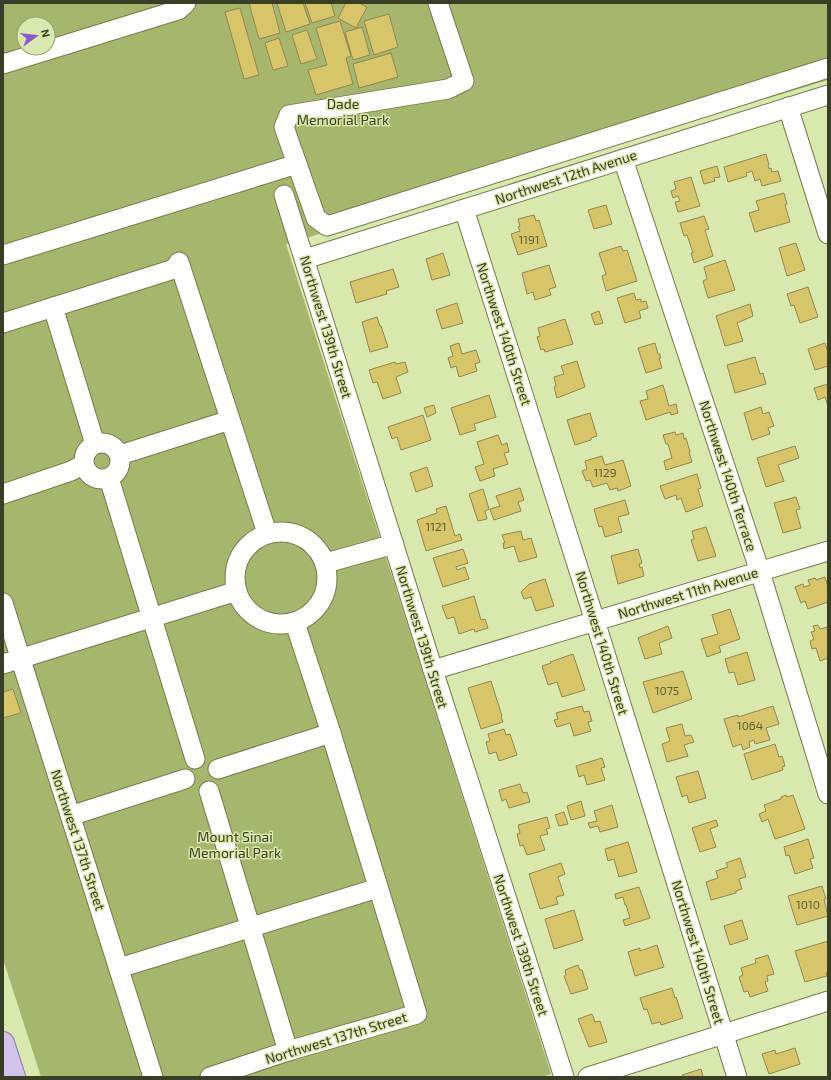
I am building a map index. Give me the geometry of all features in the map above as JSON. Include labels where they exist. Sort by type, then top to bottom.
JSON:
[{"type":"main road","points":[[3,1043],[14,1077]]},
{"type":"street","points":[[3,64],[178,10],[186,3]]},
{"type":"street","points":[[438,3],[464,81],[448,89],[289,115],[284,127],[316,218],[327,226],[828,68]]},
{"type":"street","name":"Northwest 12th Avenue","points":[[305,259],[828,95]]},
{"type":"street","points":[[788,107],[828,234]]},
{"type":"street","name":"Northwest 140th Terrace","points":[[623,159],[760,572],[828,794]]},
{"type":"street","points":[[3,255],[297,164]]},
{"type":"street","name":"Northwest 139th Street","points":[[284,195],[433,670],[564,1077]]},
{"type":"street","name":"Northwest 140th Street","points":[[464,209],[595,621],[737,1077]]},
{"type":"street","points":[[3,323],[174,269],[179,262],[267,533]]},
{"type":"street","points":[[53,307],[95,444]]},
{"type":"street","points":[[120,455],[230,420]]},
{"type":"street","points":[[101,443],[112,445],[120,455],[119,469],[115,475],[102,480],[90,475],[84,464],[86,452],[95,444],[101,443]]},
{"type":"street","points":[[3,494],[71,471],[84,464]]},
{"type":"street","points":[[109,478],[195,759]]},
{"type":"street","points":[[285,531],[303,536],[317,547],[326,563],[328,582],[323,600],[311,614],[295,623],[277,624],[259,619],[245,607],[237,591],[235,573],[240,556],[251,542],[267,533],[285,531]]},
{"type":"street","points":[[326,563],[394,544]]},
{"type":"street","name":"Northwest 11th Avenue","points":[[433,670],[760,572],[828,550]]},
{"type":"street","points":[[12,662],[237,591]]},
{"type":"street","name":"Northwest 137th Street","points":[[3,603],[12,662],[70,816],[153,1077]]},
{"type":"street","points":[[119,968],[378,888],[331,733],[295,623]]},
{"type":"street","points":[[218,769],[331,733]]},
{"type":"street","points":[[206,758],[216,764],[218,769],[218,782],[209,791],[196,791],[187,784],[185,779],[186,767],[195,759],[206,758]]},
{"type":"street","points":[[70,816],[185,779]]},
{"type":"street","points":[[209,791],[288,1051]]},
{"type":"street","name":"Northwest 137th Street","points":[[210,1077],[288,1051],[417,1014],[378,888]]},
{"type":"street","points":[[588,1077],[828,1001]]},
{"type":"green space","name":"Mount Sinai Memorial Park","points":[[3,3],[828,3],[828,80],[286,244],[551,1074],[541,1077],[41,1077],[3,959]]},
{"type":"building","points":[[249,3],[272,3],[280,33],[259,39]]},
{"type":"building","points":[[277,3],[303,3],[310,24],[286,32]]},
{"type":"building","points":[[305,3],[331,3],[335,16],[312,23]]},
{"type":"building","points":[[346,3],[359,3],[367,7],[356,28],[338,18]]},
{"type":"building","points":[[240,8],[259,75],[244,79],[225,12]]},
{"type":"building","points":[[389,14],[398,47],[374,55],[364,21]]},
{"type":"building","points":[[340,21],[351,56],[346,58],[353,84],[316,95],[308,70],[327,65],[316,28]]},
{"type":"building","points":[[362,27],[370,55],[353,60],[345,32]]},
{"type":"building","points":[[307,30],[317,59],[301,64],[292,35]]},
{"type":"building","points":[[279,38],[288,66],[273,70],[265,43]]},
{"type":"building","points":[[391,53],[398,77],[359,88],[353,64]]},
{"type":"building","points":[[766,154],[769,169],[771,168],[772,172],[778,171],[781,181],[762,186],[760,179],[755,181],[752,171],[746,173],[747,176],[728,182],[724,167]]},
{"type":"building","points":[[717,166],[720,177],[714,178],[715,181],[704,184],[700,171]]},
{"type":"building","points":[[691,177],[700,206],[678,212],[675,202],[680,201],[678,196],[673,198],[671,191],[676,189],[674,182]]},
{"type":"building","points":[[784,193],[787,204],[785,205],[790,222],[755,232],[749,213],[759,210],[756,201]]},
{"type":"building","points":[[606,205],[612,224],[594,229],[588,210]]},
{"type":"building","points":[[534,215],[536,221],[539,220],[547,246],[518,255],[511,234],[520,231],[518,227],[520,226],[518,219]]},
{"type":"building","points":[[704,216],[709,229],[705,230],[713,256],[694,263],[691,253],[693,253],[687,235],[684,236],[680,223]]},
{"type":"building","points":[[796,243],[805,270],[787,276],[779,248]]},
{"type":"building","points":[[621,246],[623,251],[627,250],[637,281],[606,291],[602,276],[606,274],[599,253]]},
{"type":"building","points":[[443,253],[450,275],[432,280],[426,259]]},
{"type":"building","points":[[725,260],[735,290],[708,298],[703,281],[707,279],[704,267]]},
{"type":"building","points":[[549,265],[556,287],[549,289],[551,295],[535,300],[533,292],[527,294],[522,273]]},
{"type":"building","points":[[393,269],[399,287],[386,291],[387,294],[356,303],[350,282]]},
{"type":"building","points":[[808,287],[818,317],[800,323],[794,305],[791,306],[787,294]]},
{"type":"building","points":[[634,293],[636,300],[641,299],[641,302],[646,301],[648,308],[639,311],[641,318],[625,323],[617,298]]},
{"type":"building","points":[[457,303],[463,323],[442,329],[436,310]]},
{"type":"building","points":[[750,304],[753,316],[737,323],[743,341],[725,346],[716,316]]},
{"type":"building","points":[[599,311],[603,323],[595,325],[591,314]]},
{"type":"building","points":[[377,317],[388,347],[370,352],[362,322]]},
{"type":"building","points":[[565,319],[573,344],[545,352],[544,349],[541,350],[537,337],[540,336],[538,328]]},
{"type":"building","points":[[459,343],[462,354],[476,350],[480,362],[475,364],[477,371],[459,377],[456,366],[451,368],[448,358],[453,356],[450,346]]},
{"type":"building","points":[[655,343],[658,354],[660,354],[661,358],[659,358],[662,368],[646,373],[638,348]]},
{"type":"building","points":[[825,343],[828,352],[828,366],[815,370],[808,349]]},
{"type":"building","points":[[755,357],[760,374],[763,373],[766,384],[735,393],[727,365]]},
{"type":"building","points":[[577,361],[585,387],[557,398],[554,387],[556,386],[554,377],[564,374],[561,366]]},
{"type":"building","points":[[395,362],[396,364],[405,362],[408,372],[396,377],[401,393],[383,399],[377,382],[373,383],[369,370]]},
{"type":"building","points":[[828,384],[828,406],[825,397],[818,400],[814,388]]},
{"type":"building","points":[[663,385],[669,406],[676,404],[678,413],[671,415],[670,412],[646,420],[640,401],[648,399],[646,391]]},
{"type":"building","points":[[489,395],[496,417],[474,424],[476,430],[460,435],[451,408]]},
{"type":"building","points":[[434,405],[436,413],[427,417],[424,408]]},
{"type":"building","points":[[761,407],[763,414],[769,412],[774,426],[768,428],[770,434],[752,440],[744,413]]},
{"type":"building","points":[[590,413],[597,436],[591,438],[591,440],[575,445],[567,420]]},
{"type":"building","points":[[423,415],[431,440],[401,450],[397,437],[392,439],[388,427]]},
{"type":"building","points":[[675,432],[676,435],[683,433],[684,439],[686,438],[692,462],[666,470],[664,461],[672,458],[668,444],[666,444],[663,435]]},
{"type":"building","points":[[498,435],[502,445],[507,443],[509,452],[504,453],[508,464],[493,469],[495,476],[480,481],[475,467],[484,464],[477,442]]},
{"type":"building","points":[[795,446],[799,458],[778,465],[784,481],[766,487],[757,458]]},
{"type":"building","points":[[602,456],[605,465],[623,460],[631,486],[618,491],[617,488],[610,490],[607,483],[593,487],[590,480],[586,481],[582,471],[587,469],[585,461]]},
{"type":"building","points":[[427,467],[433,486],[416,492],[410,473]]},
{"type":"building","points":[[697,474],[701,488],[698,489],[703,506],[686,512],[681,498],[677,500],[676,495],[665,499],[660,486]]},
{"type":"building","points":[[520,488],[524,500],[518,502],[521,511],[494,520],[490,509],[500,506],[496,496]]},
{"type":"building","points":[[483,489],[489,509],[485,511],[487,519],[478,521],[469,494]]},
{"type":"building","points":[[796,497],[800,509],[796,510],[801,528],[783,533],[774,503]]},
{"type":"building","points":[[625,500],[629,514],[618,517],[622,532],[605,537],[602,526],[599,527],[594,509]]},
{"type":"building","points":[[446,506],[455,536],[460,534],[462,540],[426,551],[417,520],[437,513],[436,509]]},
{"type":"building","points":[[706,527],[716,556],[698,561],[691,540],[694,539],[692,531]]},
{"type":"building","points":[[521,531],[523,540],[531,538],[537,557],[519,562],[514,546],[504,549],[503,543],[505,543],[502,535]]},
{"type":"building","points":[[463,549],[468,563],[456,567],[457,570],[465,567],[469,579],[443,587],[433,558]]},
{"type":"building","points":[[638,549],[642,563],[639,564],[640,568],[642,567],[644,576],[618,584],[611,556]]},
{"type":"building","points":[[825,577],[828,587],[828,602],[808,609],[805,601],[801,603],[795,587],[803,584],[804,587],[810,585],[808,580],[815,578],[816,580]]},
{"type":"building","points":[[545,579],[554,606],[536,611],[531,597],[524,599],[521,592],[529,584]]},
{"type":"building","points":[[474,596],[481,620],[485,619],[488,628],[475,632],[474,629],[459,634],[454,617],[447,619],[442,606]]},
{"type":"building","points":[[730,609],[740,639],[719,646],[721,652],[707,657],[701,639],[718,634],[712,615]]},
{"type":"building","points":[[818,625],[820,629],[828,627],[828,658],[820,661],[816,648],[812,649],[810,641],[814,639],[811,632],[815,631],[813,626]]},
{"type":"building","points":[[668,626],[672,638],[659,643],[662,654],[645,659],[638,638]]},
{"type":"building","points":[[747,652],[755,680],[738,685],[734,672],[729,673],[725,659]]},
{"type":"building","points":[[573,654],[585,690],[562,697],[557,682],[548,685],[542,666]]},
{"type":"building","points":[[683,671],[692,699],[653,713],[643,682]]},
{"type":"building","points":[[491,681],[503,722],[481,729],[468,688]]},
{"type":"building","points":[[13,689],[21,713],[3,718],[3,692]]},
{"type":"building","points":[[582,706],[584,712],[589,711],[592,721],[588,722],[591,731],[574,736],[570,723],[557,727],[554,720],[558,719],[556,713]]},
{"type":"building","points":[[773,706],[779,724],[766,728],[770,740],[755,744],[754,740],[749,742],[750,747],[743,750],[741,744],[733,747],[724,719],[738,715],[738,717]]},
{"type":"building","points":[[682,724],[685,736],[691,735],[694,742],[684,745],[688,756],[667,762],[662,744],[670,741],[666,728]]},
{"type":"building","points":[[504,729],[506,735],[510,734],[517,755],[499,761],[496,752],[489,754],[486,742],[490,741],[488,734]]},
{"type":"building","points":[[775,744],[779,757],[782,756],[785,766],[782,767],[783,770],[752,780],[744,754]]},
{"type":"building","points":[[602,758],[605,767],[601,768],[605,780],[587,785],[584,775],[579,777],[576,766]]},
{"type":"building","points":[[698,771],[706,798],[689,803],[687,795],[682,797],[676,777]]},
{"type":"building","points":[[520,784],[523,793],[527,792],[530,802],[509,808],[506,799],[502,801],[499,790]]},
{"type":"building","points":[[786,795],[787,797],[793,795],[805,829],[775,839],[768,819],[762,822],[759,814],[766,811],[764,805],[781,799],[781,797]]},
{"type":"building","points":[[581,801],[585,816],[571,820],[567,806]]},
{"type":"building","points":[[612,805],[618,827],[600,832],[598,826],[590,828],[588,823],[597,821],[594,811]]},
{"type":"building","points":[[564,812],[568,824],[559,826],[555,815]]},
{"type":"building","points":[[547,817],[550,828],[546,829],[548,834],[540,836],[545,850],[527,855],[523,845],[520,846],[517,834],[520,833],[518,825]]},
{"type":"building","points":[[716,820],[718,826],[710,829],[716,847],[700,852],[692,828]]},
{"type":"building","points":[[808,839],[814,858],[810,859],[813,868],[795,874],[789,855],[786,856],[784,847]]},
{"type":"building","points":[[628,842],[637,872],[619,877],[614,859],[608,861],[605,849]]},
{"type":"building","points":[[740,858],[746,877],[739,879],[742,889],[736,891],[736,893],[711,900],[706,882],[718,878],[716,871],[728,867],[726,863]]},
{"type":"building","points":[[561,863],[565,874],[558,877],[564,895],[556,897],[558,904],[540,909],[529,874]]},
{"type":"building","points":[[822,886],[826,899],[824,899],[828,916],[797,925],[788,896]]},
{"type":"building","points":[[639,887],[650,918],[625,926],[623,920],[630,918],[626,905],[623,897],[616,899],[615,894]]},
{"type":"building","points":[[574,910],[583,940],[554,949],[545,919]]},
{"type":"building","points":[[742,920],[748,939],[730,945],[724,926]]},
{"type":"building","points":[[828,941],[827,976],[805,982],[795,951]]},
{"type":"building","points":[[657,945],[664,967],[635,976],[628,952],[640,948],[640,951]]},
{"type":"building","points":[[768,955],[774,974],[767,976],[768,981],[765,982],[768,991],[750,997],[748,991],[744,992],[739,977],[743,975],[741,968],[756,963],[755,959]]},
{"type":"building","points":[[578,965],[580,970],[582,970],[588,989],[571,994],[564,976],[566,975],[565,970]]},
{"type":"building","points":[[672,988],[683,1018],[661,1025],[660,1022],[652,1024],[647,1009],[644,1010],[640,998]]},
{"type":"building","points":[[592,1014],[595,1022],[600,1021],[607,1042],[589,1047],[578,1019]]},
{"type":"building","points":[[795,1048],[800,1064],[769,1074],[762,1054],[775,1050],[776,1054]]},
{"type":"building","points":[[701,1069],[703,1077],[683,1077],[682,1075]]},
{"type":"park label","name":"Dade Memorial Park","points":[[343,112]]}]
